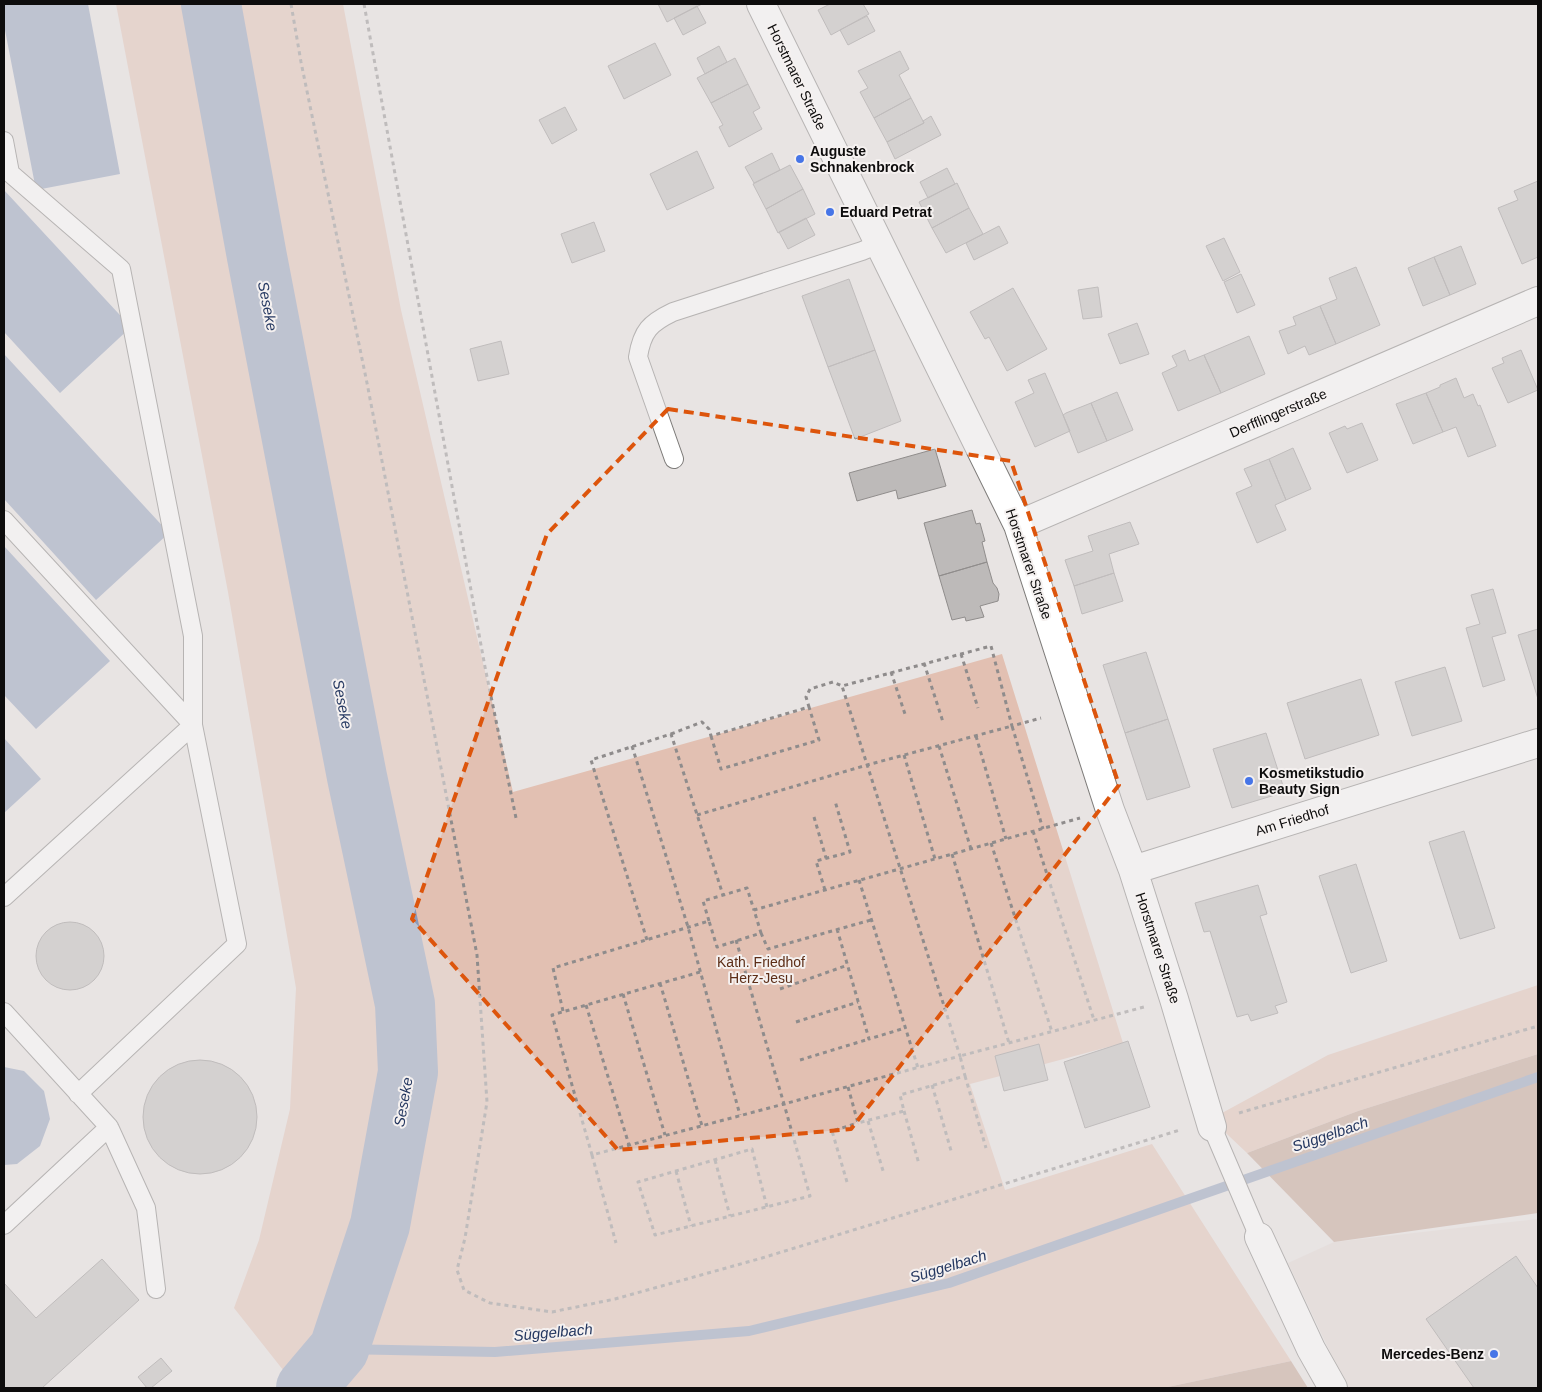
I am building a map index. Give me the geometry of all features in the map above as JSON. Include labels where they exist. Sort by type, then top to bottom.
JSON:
[{"type":"street","name":"Horstmarer Straße","points":[[760,4],[1018,525],[1110,810],[1132,870],[1174,999],[1211,1124]]},
{"type":"street","name":"Derfflingerstraße","points":[[1018,525],[1538,301]]},
{"type":"street","name":"Am Friedhof","points":[[1132,870],[1538,743]]},
{"type":"street","points":[[1260,1237],[1311,1349],[1333,1388]]},
{"type":"lane","points":[[4,141],[10,173],[120,269],[193,636],[193,725],[237,944],[78,1094]]},
{"type":"lane","points":[[674,459],[638,357],[644,333],[652,324],[673,312],[879,244]]},
{"type":"lane","points":[[4,520],[193,725]]},
{"type":"lane","points":[[4,897],[193,725]]},
{"type":"lane","points":[[4,1012],[109,1127],[146,1208],[156,1289]]},
{"type":"lane","points":[[1211,1124],[1260,1237]]},
{"type":"lane","points":[[4,1224],[109,1127]]},
{"type":"path","points":[[291,4],[301,62],[367,383],[477,955],[487,1102],[465,1238],[457,1270],[464,1290],[490,1303],[552,1312],[616,1299],[762,1258],[1538,1026]]},
{"type":"path","points":[[364,4],[485,667],[516,818]]},
{"type":"path","points":[[647,940],[591,760],[702,722],[709,729],[721,769],[819,740],[806,697],[810,689],[833,682],[842,686],[991,646],[1012,726],[1044,829]]},
{"type":"path","points":[[961,654],[978,708]]},
{"type":"path","points":[[924,663],[943,722]]},
{"type":"path","points":[[892,672],[906,717]]},
{"type":"path","points":[[842,686],[960,1056],[986,1148]]},
{"type":"path","points":[[711,736],[809,707]]},
{"type":"path","points":[[697,815],[867,765],[1041,718]]},
{"type":"path","points":[[671,734],[723,895]]},
{"type":"path","points":[[976,736],[1006,839]]},
{"type":"path","points":[[632,746],[688,927],[740,1116]]},
{"type":"path","points":[[939,746],[971,849]]},
{"type":"path","points":[[904,755],[935,859]]},
{"type":"path","points":[[825,890],[816,861],[850,852],[835,801]]},
{"type":"path","points":[[754,910],[1110,810]]},
{"type":"path","points":[[814,817],[826,858]]},
{"type":"path","points":[[1033,832],[1094,1020]]},
{"type":"path","points":[[991,843],[1052,1032]]},
{"type":"path","points":[[952,854],[1009,1043]]},
{"type":"path","points":[[859,880],[918,1068]]},
{"type":"path","points":[[761,933],[717,947],[703,902],[747,888],[768,949],[871,920]]},
{"type":"path","points":[[563,1011],[553,968],[709,922]]},
{"type":"path","points":[[837,929],[869,1039]]},
{"type":"path","points":[[736,940],[810,1196],[655,1235],[638,1182],[752,1149],[767,1206]]},
{"type":"path","points":[[780,989],[848,966]]},
{"type":"path","points":[[616,1244],[552,1014],[700,972]]},
{"type":"path","points":[[660,983],[702,1126]]},
{"type":"path","points":[[623,994],[665,1135]]},
{"type":"path","points":[[592,1155],[1174,999]]},
{"type":"path","points":[[796,1022],[858,1002]]},
{"type":"path","points":[[586,1005],[629,1145]]},
{"type":"path","points":[[800,1060],[905,1028]]},
{"type":"path","points":[[919,1164],[900,1094],[965,1076]]},
{"type":"path","points":[[932,1085],[952,1154]]},
{"type":"path","points":[[848,1087],[858,1123]]},
{"type":"path","points":[[847,1182],[832,1131],[904,1111]]},
{"type":"path","points":[[868,1121],[884,1174]]},
{"type":"path","points":[[715,1160],[730,1216]]},
{"type":"path","points":[[676,1171],[691,1226]]},
{"type":"highlighted area","points":[[668,409],[1011,461],[1119,785],[851,1129],[618,1150],[412,919],[547,534]]},
{"type":"shaded area","points":[[1538,1054],[1538,1213],[1334,1242],[1247,1153],[1358,1111]]},
{"type":"shaded area","points":[[1538,1219],[1538,1388],[1347,1388],[1288,1263],[1334,1242]]},
{"type":"shaded area","points":[[1291,1361],[1308,1388],[1163,1388]]},
{"type":"green space","name":"Kath. Friedhof Herz-Jesu","points":[[116,4],[343,4],[401,310],[513,792],[1002,654],[1123,1043],[970,1084],[1005,1190],[1152,1144],[1291,1361],[1163,1388],[298,1388],[291,1380],[234,1308],[259,1240],[290,1109],[296,988],[228,592]]},
{"type":"green space","points":[[1538,985],[1538,1054],[1358,1111],[1247,1153],[1211,1119],[1328,1055]]},
{"type":"water","points":[[4,4],[88,4],[120,174],[36,190],[4,25]]},
{"type":"water","points":[[4,190],[131,327],[60,393],[4,332]]},
{"type":"water","points":[[4,354],[169,533],[96,600],[4,499]]},
{"type":"water","points":[[4,546],[110,661],[36,729],[4,695]]},
{"type":"water","points":[[4,738],[41,779],[4,813]]},
{"type":"water","points":[[4,1067],[24,1071],[44,1091],[50,1119],[40,1146],[17,1164],[4,1165]]},
{"type":"water","points":[[308,1348],[336,1379],[327,1388],[285,1388]]},
{"type":"building","points":[[658,4],[702,4],[667,22]]},
{"type":"building","points":[[830,4],[863,4],[869,14],[831,35],[818,10]]},
{"type":"building","points":[[697,6],[706,23],[683,35],[674,18]]},
{"type":"building","points":[[867,16],[875,31],[848,45],[840,30]]},
{"type":"building","points":[[655,43],[671,75],[624,99],[608,66]]},
{"type":"building","points":[[719,46],[727,62],[705,74],[697,58]]},
{"type":"building","points":[[900,51],[909,69],[899,75],[911,98],[874,118],[860,92],[868,88],[858,71]]},
{"type":"building","points":[[735,58],[748,84],[711,103],[697,78]]},
{"type":"building","points":[[748,84],[760,108],[753,112],[762,129],[729,147],[719,127],[723,125],[711,103]]},
{"type":"building","points":[[911,98],[924,123],[887,142],[874,118]]},
{"type":"building","points":[[565,107],[577,130],[552,144],[539,120]]},
{"type":"building","points":[[931,116],[941,135],[895,159],[887,142],[924,123],[923,121]]},
{"type":"building","points":[[697,151],[714,188],[667,210],[650,174]]},
{"type":"building","points":[[772,153],[780,170],[754,183],[745,167]]},
{"type":"building","points":[[790,165],[803,189],[766,209],[753,184]]},
{"type":"building","points":[[947,168],[955,184],[928,198],[920,182]]},
{"type":"building","points":[[1538,181],[1538,257],[1522,264],[1498,208],[1518,200],[1514,191]]},
{"type":"building","points":[[957,183],[969,208],[932,228],[919,202]]},
{"type":"building","points":[[803,189],[815,214],[778,233],[766,209]]},
{"type":"building","points":[[969,208],[983,234],[946,253],[932,228]]},
{"type":"building","points":[[806,218],[815,235],[788,249],[779,232]]},
{"type":"building","points":[[594,222],[605,251],[572,263],[561,234]]},
{"type":"building","points":[[999,226],[1008,243],[974,260],[966,243]]},
{"type":"building","points":[[1224,238],[1240,272],[1223,281],[1206,246]]},
{"type":"building","points":[[1461,246],[1476,284],[1450,295],[1434,257]]},
{"type":"building","points":[[1434,257],[1450,295],[1423,306],[1408,268]]},
{"type":"building","points":[[1356,267],[1380,325],[1336,344],[1320,306],[1337,299],[1329,278]]},
{"type":"building","points":[[1241,274],[1255,305],[1237,313],[1224,282]]},
{"type":"building","points":[[849,279],[875,350],[828,367],[802,296]]},
{"type":"building","points":[[1098,287],[1102,317],[1083,319],[1078,290]]},
{"type":"building","points":[[1013,288],[1047,349],[1007,371],[989,337],[985,339],[970,312]]},
{"type":"building","points":[[1320,306],[1336,344],[1309,355],[1305,346],[1288,354],[1279,331],[1296,325],[1293,317]]},
{"type":"building","points":[[1137,323],[1149,354],[1120,364],[1108,334]]},
{"type":"building","points":[[1249,336],[1265,374],[1221,393],[1204,355]]},
{"type":"building","points":[[501,341],[509,374],[478,381],[470,349]]},
{"type":"building","points":[[875,350],[901,421],[855,439],[828,367]]},
{"type":"building","points":[[1185,350],[1189,361],[1204,355],[1221,393],[1178,411],[1162,373],[1177,366],[1172,356]]},
{"type":"building","points":[[1521,350],[1538,390],[1508,403],[1492,368],[1504,363],[1502,358]]},
{"type":"building","points":[[1045,373],[1070,431],[1035,447],[1015,402],[1034,393],[1028,380]]},
{"type":"building","points":[[1456,378],[1464,398],[1473,394],[1478,406],[1480,405],[1496,446],[1468,457],[1456,427],[1443,432],[1426,393]]},
{"type":"building","points":[[1117,392],[1133,430],[1107,441],[1091,403]]},
{"type":"building","points":[[1426,393],[1443,432],[1413,444],[1396,404]]},
{"type":"building","points":[[1091,403],[1107,441],[1078,453],[1063,415]]},
{"type":"building","points":[[1362,423],[1378,460],[1347,473],[1329,433],[1345,426],[1347,429]]},
{"type":"building","points":[[1293,448],[1311,489],[1286,500],[1269,459]]},
{"type":"building","points":[[935,449],[946,486],[898,499],[896,490],[857,501],[849,473]]},
{"type":"building","points":[[1269,459],[1286,500],[1275,505],[1286,530],[1257,543],[1236,493],[1252,486],[1244,469]]},
{"type":"building","points":[[972,510],[976,524],[980,523],[985,541],[982,542],[987,562],[939,576],[924,523]]},
{"type":"building","points":[[1130,522],[1139,544],[1109,554],[1114,573],[1074,586],[1065,560],[1093,551],[1088,536]]},
{"type":"building","points":[[987,562],[993,583],[999,594],[998,601],[980,606],[984,617],[966,621],[965,617],[952,620],[939,576]]},
{"type":"building","points":[[1114,573],[1123,601],[1082,614],[1074,586]]},
{"type":"building","points":[[1493,589],[1506,633],[1492,637],[1505,680],[1483,687],[1466,628],[1480,624],[1471,595]]},
{"type":"building","points":[[1538,629],[1538,699],[1518,635]]},
{"type":"building","points":[[1146,652],[1168,719],[1125,733],[1103,665]]},
{"type":"building","points":[[1445,667],[1462,721],[1412,736],[1395,682]]},
{"type":"building","points":[[1361,679],[1379,735],[1305,759],[1287,703]]},
{"type":"building","points":[[1168,719],[1190,787],[1147,800],[1125,733]]},
{"type":"building","points":[[1266,733],[1285,792],[1232,808],[1213,749]]},
{"type":"building","points":[[1464,831],[1495,928],[1460,939],[1429,842]]},
{"type":"building","points":[[1356,864],[1387,961],[1351,973],[1319,876]]},
{"type":"building","points":[[1258,885],[1267,914],[1260,916],[1287,1002],[1275,1006],[1278,1013],[1251,1021],[1248,1014],[1237,1017],[1210,931],[1204,932],[1195,903]]},
{"type":"building","points":[[70,922],[83,925],[94,932],[101,943],[104,956],[101,969],[94,980],[83,987],[70,990],[57,987],[46,980],[39,969],[36,956],[39,943],[46,932],[57,925]]},
{"type":"building","points":[[1128,1041],[1150,1107],[1085,1128],[1064,1062]]},
{"type":"building","points":[[1039,1044],[1048,1080],[1004,1091],[995,1056]]},
{"type":"building","points":[[200,1060],[222,1064],[240,1077],[253,1095],[257,1117],[253,1139],[240,1157],[222,1170],[200,1174],[178,1170],[160,1157],[147,1139],[143,1117],[147,1095],[160,1077],[178,1064]]},
{"type":"building","name":"Mercedes-Benz","points":[[1516,1256],[1538,1288],[1538,1388],[1474,1388],[1426,1319]]},
{"type":"building","points":[[102,1259],[139,1300],[42,1388],[4,1388],[4,1283],[36,1318]]},
{"type":"building","points":[[161,1358],[172,1371],[151,1388],[147,1388],[138,1377]]},
{"type":"waterway","name":"Seseke","points":[[211,4],[257,257],[357,777],[405,1004],[408,1072],[380,1225],[339,1349],[306,1388]]},
{"type":"waterway","name":"Süggelbach","points":[[339,1349],[495,1352],[749,1331],[949,1283],[1538,1077]]},
{"type":"place","name":"Auguste Schnakenbrock","points":[[800,159]]},
{"type":"place","name":"Eduard Petrat","points":[[830,212]]},
{"type":"place","name":"Kosmetikstudio Beauty Sign","points":[[1249,781]]},
{"type":"place","name":"Mercedes-Benz","points":[[1494,1354]]}]
